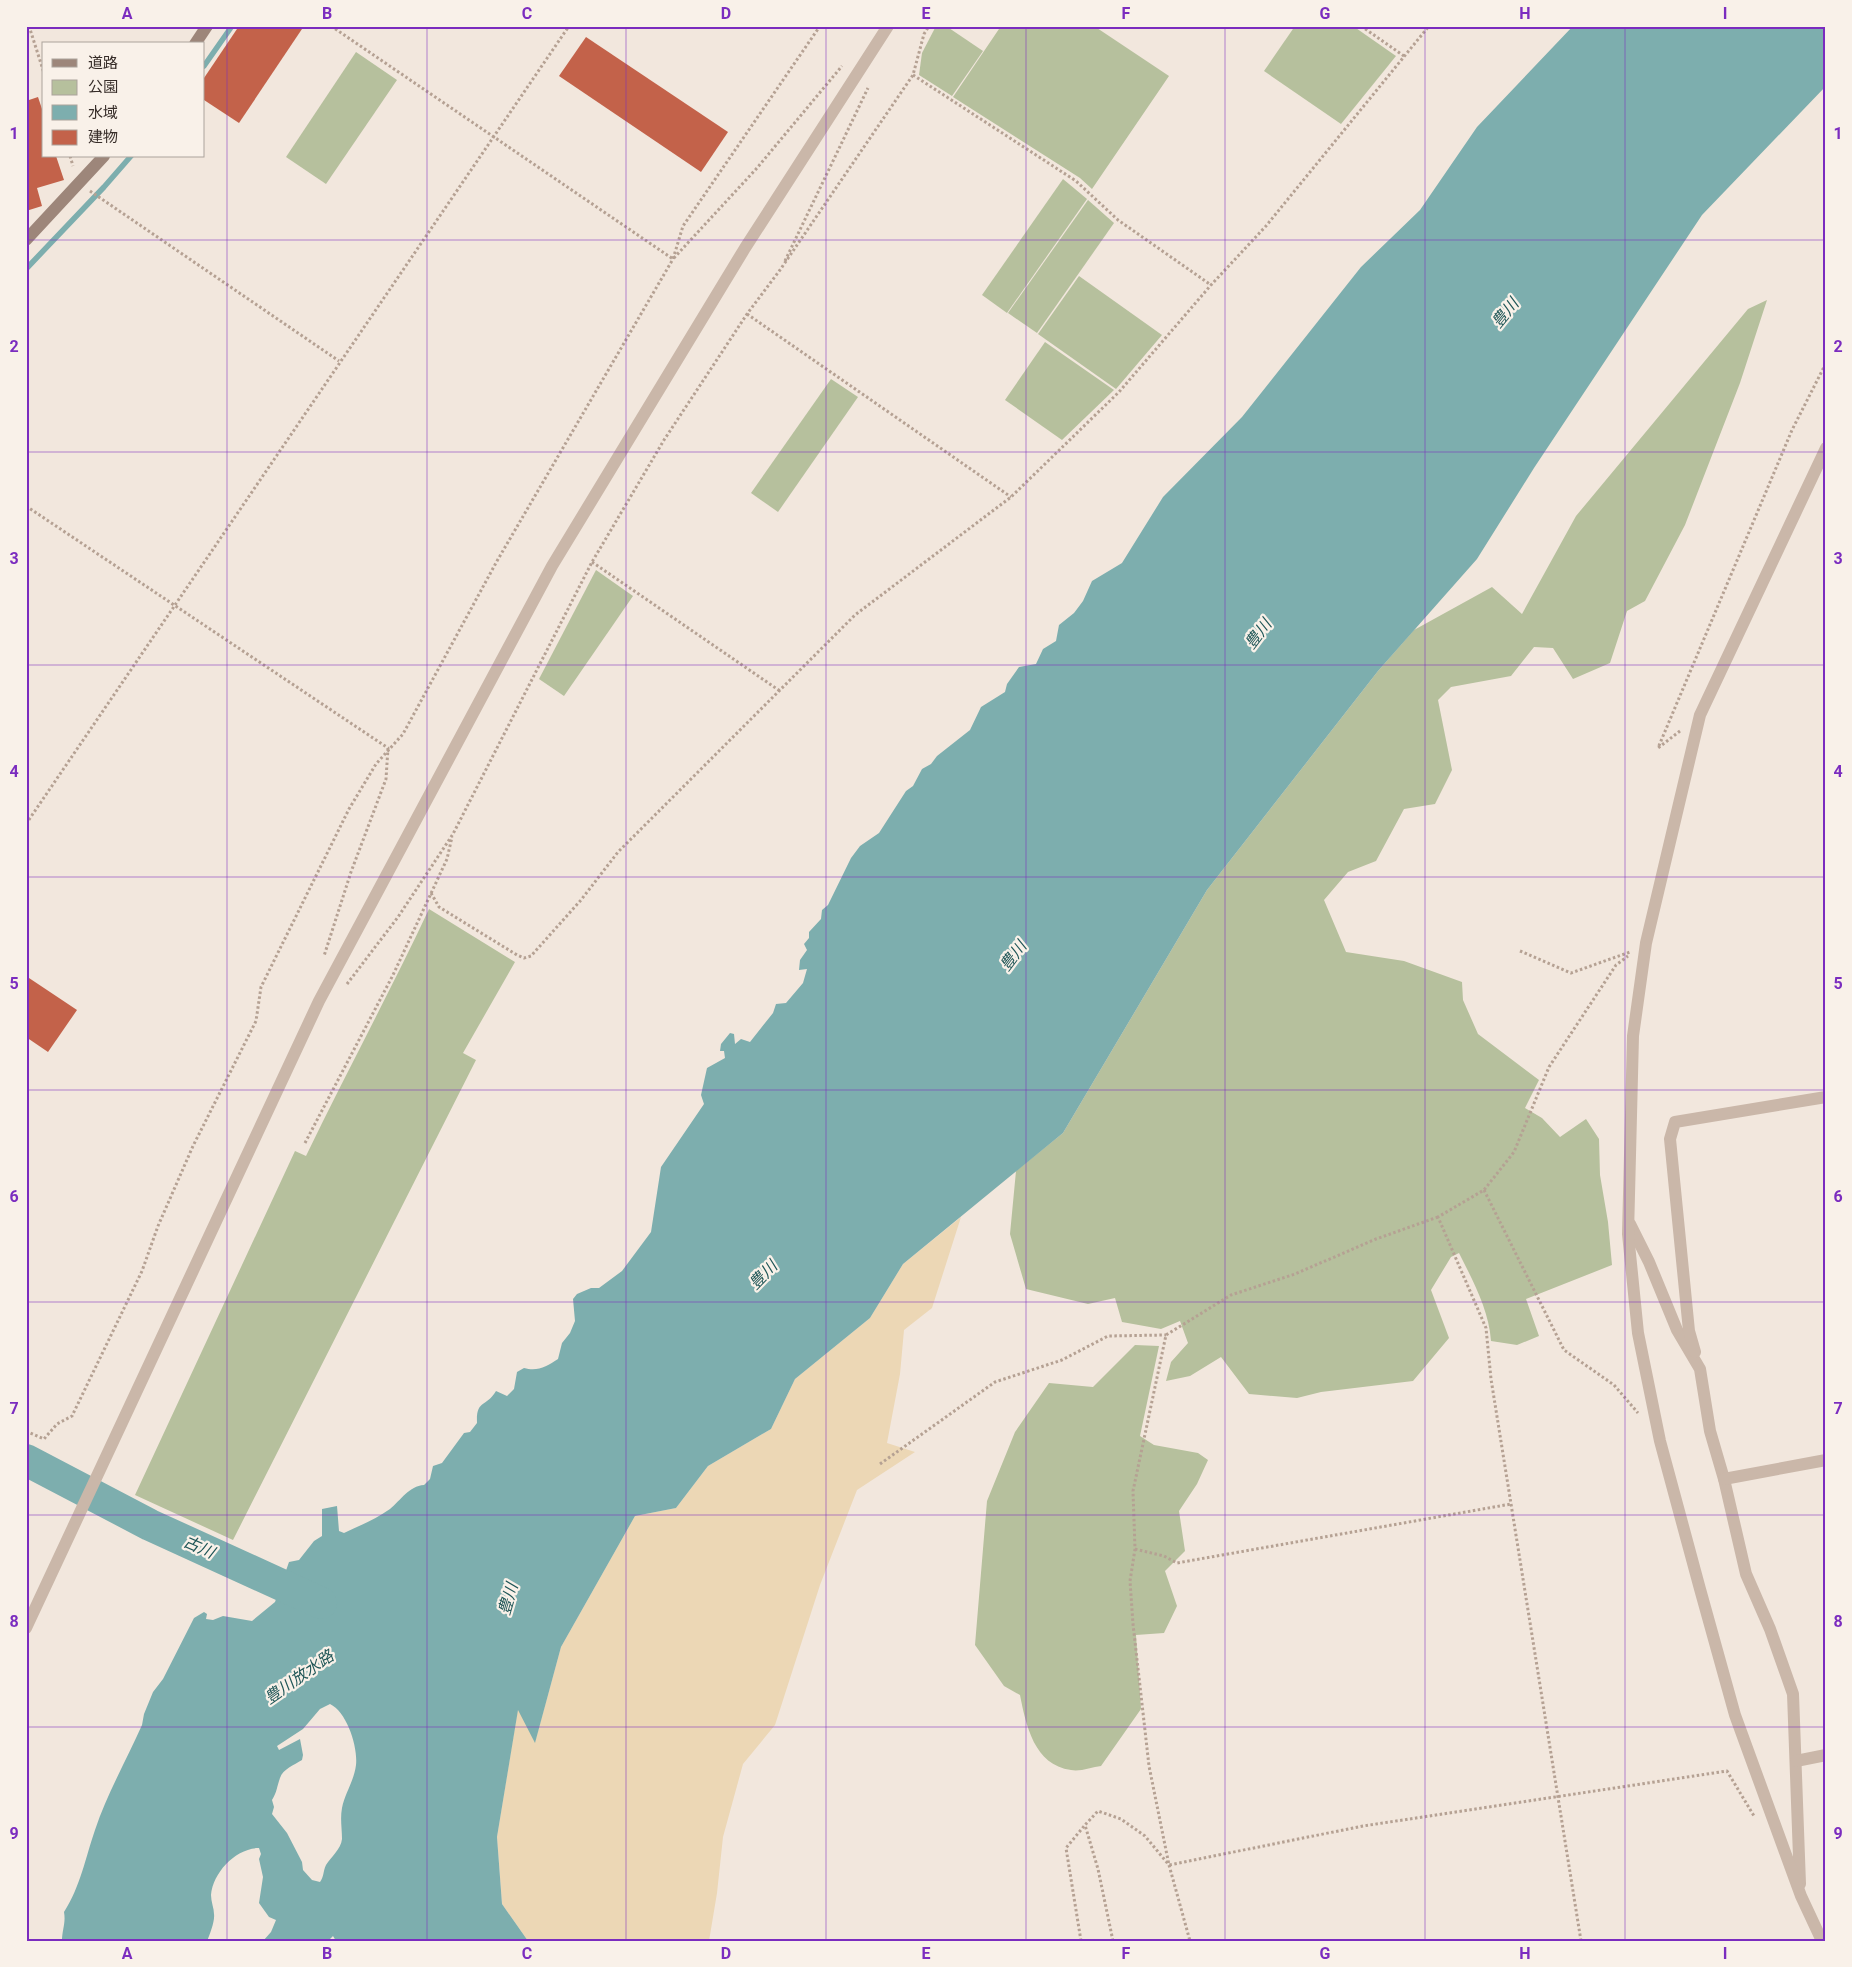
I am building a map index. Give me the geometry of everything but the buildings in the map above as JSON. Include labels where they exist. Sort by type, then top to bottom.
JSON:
[{"type":"main road","points":[[196,42],[208,26]]},
{"type":"main road","points":[[26,240],[102,158]]},
{"type":"street","points":[[26,1628],[319,1001],[552,566],[745,248],[888,26]]},
{"type":"street","points":[[1823,1938],[1801,1896],[1735,1715],[1660,1441],[1638,1333],[1628,1222],[1632,1036],[1646,943],[1700,715],[1826,448]]},
{"type":"street","points":[[1801,1896],[1793,1694],[1770,1629],[1746,1574],[1724,1480],[1710,1431],[1700,1368],[1690,1331],[1670,1139],[1675,1122],[1826,1098]]},
{"type":"street","points":[[1628,1222],[1649,1262],[1677,1330],[1700,1368]]},
{"type":"street","points":[[1724,1480],[1826,1460]]},
{"type":"street","points":[[1796,1760],[1826,1756]]},
{"type":"path","points":[[29,26],[42,66]]},
{"type":"path","points":[[331,26],[673,259]]},
{"type":"path","points":[[26,824],[176,606],[339,361],[569,26]]},
{"type":"path","points":[[673,259],[682,226],[820,26]]},
{"type":"path","points":[[398,917],[453,834],[592,562],[664,440],[747,314],[780,270],[912,75],[924,34],[929,26]]},
{"type":"path","points":[[1361,26],[1404,56]]},
{"type":"path","points":[[431,893],[439,907],[517,955],[524,958],[531,956],[581,900],[618,852],[855,616],[1011,497],[1119,392],[1211,284],[1266,226],[1428,26]]},
{"type":"path","points":[[26,1431],[44,1439],[56,1424],[72,1416],[142,1271],[158,1226],[193,1146],[256,1021],[261,987],[349,809],[376,764],[402,734],[497,561],[673,259],[757,168],[847,61]]},
{"type":"path","points":[[912,75],[1076,181],[1118,220],[1211,284]]},
{"type":"path","points":[[780,270],[869,86]]},
{"type":"path","points":[[92,192],[339,361]]},
{"type":"path","points":[[747,314],[1011,497]]},
{"type":"path","points":[[1700,715],[1658,748],[1792,430],[1826,363]]},
{"type":"path","points":[[26,506],[388,748]]},
{"type":"path","points":[[592,562],[780,690]]},
{"type":"path","points":[[322,963],[351,872],[386,779],[388,748]]},
{"type":"path","points":[[305,1143],[393,975],[447,859],[453,834]]},
{"type":"path","points":[[880,1464],[995,1382],[1062,1360],[1108,1336],[1166,1335],[1231,1295],[1295,1274],[1376,1239],[1438,1217],[1484,1190],[1514,1152],[1549,1067],[1616,965],[1637,949],[1571,973],[1520,951]]},
{"type":"path","points":[[1484,1190],[1564,1350],[1614,1385],[1643,1420]]},
{"type":"path","points":[[1438,1217],[1486,1328],[1491,1379],[1581,1941]]},
{"type":"path","points":[[1166,1335],[1133,1491],[1135,1549],[1130,1581],[1149,1766],[1169,1865],[1190,1941]]},
{"type":"path","points":[[1135,1549],[1164,1556],[1178,1563],[1511,1504]]},
{"type":"path","points":[[1169,1865],[1363,1826],[1727,1771],[1757,1821]]},
{"type":"path","points":[[1081,1941],[1066,1848],[1098,1811],[1121,1819],[1145,1836],[1169,1865]]},
{"type":"path","points":[[1085,1825],[1098,1869],[1113,1941]]},
{"type":"green space","points":[[936,26],[946,26],[983,51],[952,96],[919,75],[922,53]]},
{"type":"green space","points":[[1001,26],[1094,26],[1169,76],[1092,189],[1080,178],[953,97]]},
{"type":"green space","points":[[1295,26],[1353,26],[1396,56],[1341,124],[1264,71]]},
{"type":"green space","points":[[356,52],[397,80],[326,184],[286,157]]},
{"type":"green space","points":[[1063,179],[1087,199],[1007,313],[982,295]]},
{"type":"green space","points":[[1088,200],[1114,223],[1037,333],[1008,313]]},
{"type":"green space","points":[[1079,276],[1162,335],[1116,389],[1038,334]]},
{"type":"green space","points":[[1767,300],[1740,383],[1685,525],[1645,601],[1627,611],[1610,663],[1573,679],[1553,648],[1534,647],[1511,676],[1451,687],[1438,700],[1452,770],[1435,804],[1404,809],[1376,861],[1348,872],[1324,900],[1346,952],[1404,961],[1462,982],[1463,1000],[1478,1034],[1539,1080],[1525,1108],[1542,1118],[1560,1137],[1586,1119],[1599,1139],[1600,1175],[1608,1222],[1612,1265],[1526,1299],[1539,1336],[1517,1345],[1491,1341],[1484,1307],[1470,1274],[1459,1253],[1451,1257],[1431,1290],[1449,1338],[1413,1381],[1321,1392],[1297,1398],[1249,1394],[1221,1357],[1190,1376],[1166,1381],[1171,1362],[1188,1343],[1180,1321],[1161,1329],[1122,1322],[1115,1298],[1088,1304],[1026,1289],[1010,1234],[1016,1171],[1063,1133],[1207,890],[1378,671],[1414,630],[1492,587],[1522,614],[1576,516],[1748,309]]},
{"type":"green space","points":[[1045,342],[1114,390],[1062,440],[1005,400]]},
{"type":"green space","points":[[831,379],[858,397],[778,512],[751,493]]},
{"type":"green space","points":[[596,570],[633,596],[564,696],[539,679]]},
{"type":"green space","points":[[429,909],[515,962],[463,1053],[476,1060],[233,1540],[135,1495],[295,1151],[306,1156]]},
{"type":"green space","points":[[1135,1345],[1159,1346],[1140,1436],[1154,1445],[1198,1453],[1208,1460],[1197,1484],[1179,1511],[1185,1551],[1165,1571],[1177,1606],[1164,1633],[1136,1635],[1141,1709],[1101,1766],[1071,1770],[1058,1767],[1040,1752],[1029,1731],[1020,1695],[1004,1686],[975,1645],[987,1501],[1015,1432],[1049,1383],[1093,1387]]},
{"type":"sand","points":[[961,1217],[932,1308],[904,1330],[900,1374],[887,1443],[915,1452],[857,1490],[820,1585],[775,1725],[743,1764],[723,1837],[717,1893],[709,1941],[528,1941],[502,1904],[497,1837],[518,1708],[535,1742],[561,1647],[635,1516],[676,1508],[708,1466],[771,1429],[795,1379],[870,1318],[903,1264]]},
{"type":"water","points":[[1573,26],[1826,26],[1826,86],[1702,215],[1534,468],[1477,559],[1378,671],[1207,890],[1063,1133],[903,1264],[870,1318],[795,1379],[771,1429],[708,1466],[676,1508],[635,1516],[561,1647],[535,1743],[518,1710],[497,1837],[502,1904],[528,1941],[336,1941],[333,1936],[328,1941],[263,1941],[271,1932],[276,1920],[269,1917],[259,1903],[263,1877],[259,1859],[261,1854],[259,1848],[250,1849],[234,1857],[216,1878],[211,1895],[214,1920],[207,1941],[62,1941],[65,1920],[64,1912],[79,1882],[105,1803],[142,1725],[144,1714],[153,1692],[163,1679],[194,1618],[204,1612],[207,1614],[206,1619],[213,1620],[223,1616],[252,1621],[275,1602],[289,1562],[299,1560],[314,1541],[322,1536],[322,1509],[337,1506],[339,1531],[344,1533],[385,1513],[410,1491],[424,1485],[430,1479],[433,1466],[442,1463],[464,1433],[470,1432],[477,1423],[480,1407],[496,1391],[507,1396],[514,1389],[517,1372],[524,1368],[542,1368],[558,1359],[562,1343],[570,1333],[575,1321],[573,1299],[577,1294],[591,1288],[599,1288],[622,1271],[651,1232],[661,1167],[704,1104],[701,1095],[707,1068],[725,1058],[724,1051],[720,1051],[721,1044],[730,1033],[734,1034],[735,1044],[741,1039],[750,1042],[773,1013],[776,1004],[786,1003],[803,983],[807,969],[799,970],[800,960],[807,950],[804,944],[809,938],[809,932],[821,919],[822,910],[828,905],[851,858],[860,846],[879,833],[906,791],[913,786],[922,769],[931,764],[937,756],[970,730],[981,707],[1005,692],[1007,684],[1019,667],[1036,664],[1043,649],[1056,641],[1059,625],[1074,613],[1083,601],[1092,581],[1122,563],[1163,497],[1242,417],[1361,267],[1420,210],[1477,127]],"holes":[[[330,1704],[342,1714],[350,1731],[355,1749],[356,1765],[342,1808],[341,1843],[326,1865],[320,1882],[312,1880],[303,1870],[302,1862],[287,1833],[272,1814],[274,1807],[272,1800],[281,1775],[302,1760],[303,1755],[300,1739],[279,1750],[277,1746],[303,1729],[320,1709]]]},
{"type":"waterway","points":[[205,65],[232,26]]},
{"type":"waterway","points":[[26,269],[129,158]]},
{"type":"waterway","name":"古川","points":[[26,1460],[150,1525],[321,1603]]},
{"type":"water label","name":"豊川","points":[[1505,313]]},
{"type":"water label","name":"豊川","points":[[1258,634]]},
{"type":"water label","name":"豊川","points":[[1013,956]]},
{"type":"water label","name":"豊川","points":[[763,1275]]},
{"type":"water label","name":"豊川","points":[[508,1599]]},
{"type":"water label","name":"豊川放水路","points":[[299,1677]]}]
